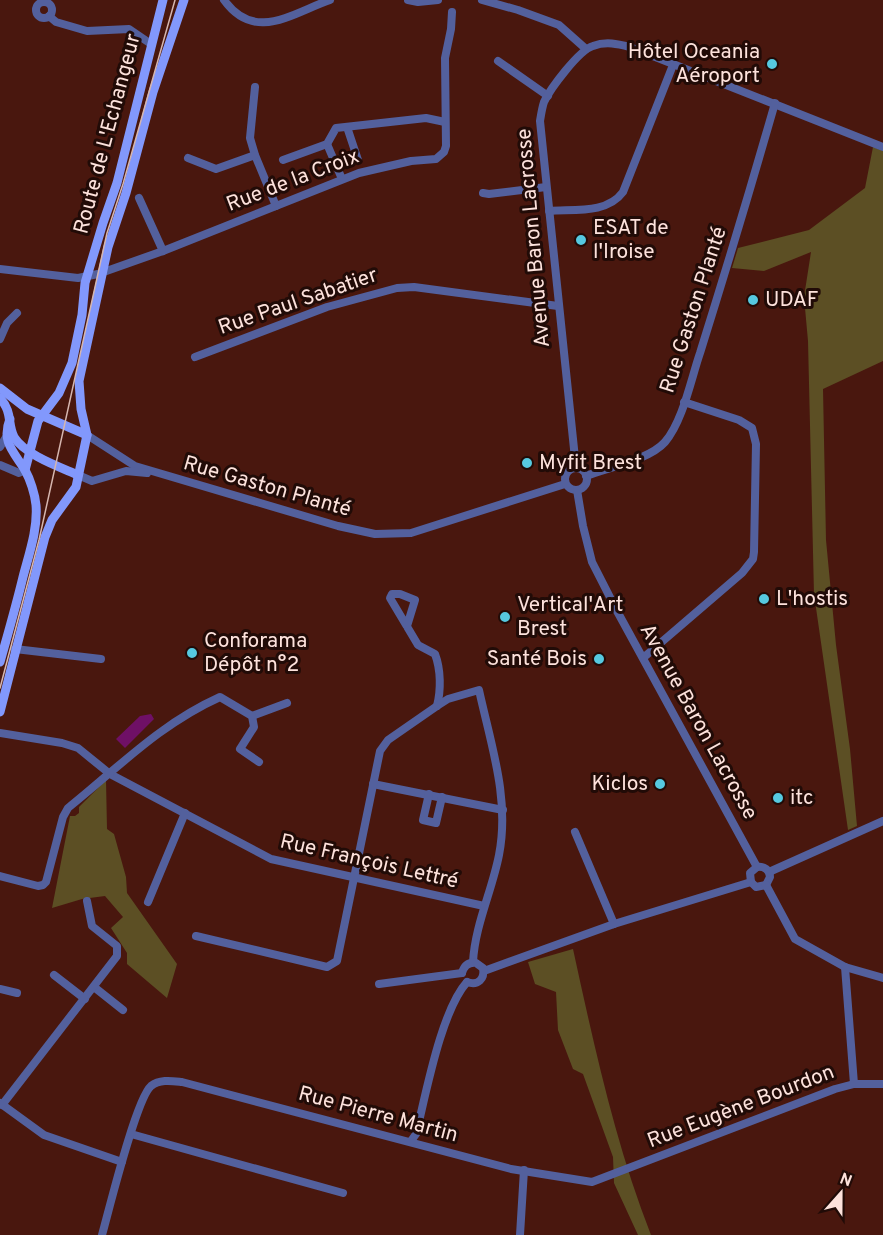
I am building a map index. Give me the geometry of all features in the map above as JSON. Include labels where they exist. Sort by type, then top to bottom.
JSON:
[{"type":"main road","name":"Route de L'Echangeur","points":[[41,416],[60,393],[72,363],[87,276],[117,183],[163,0]]},
{"type":"main road","name":"Route de L'Echangeur","points":[[87,435],[81,408],[79,381],[103,272],[114,224],[126,193],[153,92],[184,0]]},
{"type":"main road","name":"Rue Gaston Planté","points":[[0,387],[14,400],[41,416],[87,435]]},
{"type":"main road","points":[[0,398],[7,407],[15,437],[30,452],[78,475]]},
{"type":"main road","points":[[25,470],[41,416]]},
{"type":"main road","points":[[0,662],[32,543],[35,521],[34,495],[25,470],[12,453],[8,434],[10,419]]},
{"type":"main road","points":[[0,712],[45,537],[52,520],[75,488],[87,435]]},
{"type":"street","points":[[224,0],[237,15],[249,20],[266,22],[277,21],[330,0]]},
{"type":"street","points":[[408,0],[418,2],[438,0]]},
{"type":"street","points":[[482,0],[559,25],[586,49],[604,43],[630,47],[883,147]]},
{"type":"street","points":[[283,160],[327,144],[336,128],[426,118],[446,122],[445,58],[452,29],[452,12]]},
{"type":"street","points":[[49,16],[56,22],[87,31],[129,29],[151,44]]},
{"type":"street","name":"Avenue Baron Lacrosse","points":[[576,468],[540,121],[541,111],[548,96],[586,49]]},
{"type":"street","points":[[498,61],[548,96]]},
{"type":"street","points":[[549,211],[604,207],[619,198],[674,65]]},
{"type":"street","points":[[255,87],[249,138],[276,206]]},
{"type":"street","name":"Rue Gaston Planté","points":[[586,476],[642,457],[665,442],[673,430],[730,259],[775,104]]},
{"type":"street","name":"Rue de la Croix","points":[[0,269],[68,277],[103,272],[374,168],[436,159],[440,157],[446,146],[446,122]]},
{"type":"street","points":[[347,127],[358,160]]},
{"type":"street","points":[[327,144],[342,179]]},
{"type":"street","points":[[188,158],[216,169],[255,155]]},
{"type":"street","points":[[483,193],[546,188]]},
{"type":"street","points":[[139,198],[162,251]]},
{"type":"street","name":"Rue Paul Sabatier","points":[[195,357],[327,307],[397,288],[414,287],[558,306]]},
{"type":"street","points":[[0,339],[7,322],[17,313]]},
{"type":"street","points":[[643,658],[742,573],[753,559],[756,444],[752,428],[739,420],[684,402]]},
{"type":"street","points":[[0,447],[8,434]]},
{"type":"street","name":"Rue Gaston Planté","points":[[87,435],[129,463],[166,476],[355,531],[394,535],[424,529],[565,484]]},
{"type":"street","points":[[0,465],[19,473],[25,470]]},
{"type":"street","points":[[576,468],[582,470],[586,476],[584,487],[577,490],[570,489],[565,484],[564,477],[567,472],[576,468]]},
{"type":"street","name":"Rue Gaston Planté","points":[[78,475],[92,481],[126,471],[166,476]]},
{"type":"street","name":"Avenue Baron Lacrosse","points":[[577,490],[592,562],[757,867]]},
{"type":"street","points":[[407,626],[418,645],[435,654],[438,662],[440,695],[437,706]]},
{"type":"street","points":[[15,649],[101,659]]},
{"type":"street","points":[[196,936],[327,967],[337,961],[380,751],[388,740],[448,699],[479,690],[498,769],[503,810],[499,854],[484,906],[472,962],[464,967],[462,973],[467,982],[474,984],[480,981],[483,971]]},
{"type":"street","points":[[0,876],[38,886],[43,885],[46,882],[66,812],[168,725],[220,697],[252,716],[254,727],[240,748],[259,762]]},
{"type":"street","points":[[252,716],[286,703]]},
{"type":"street","name":"Rue François Lettré","points":[[0,733],[78,748],[110,774],[271,859],[484,906]]},
{"type":"street","points":[[373,784],[503,810]]},
{"type":"street","points":[[429,794],[423,820],[436,823],[442,797]]},
{"type":"street","points":[[148,902],[185,813]]},
{"type":"street","points":[[769,872],[883,821]]},
{"type":"street","points":[[575,832],[614,924]]},
{"type":"street","points":[[757,867],[764,867],[769,872],[770,877],[766,885],[756,887],[751,882],[750,873],[757,867]]},
{"type":"street","points":[[483,971],[614,924],[751,882]]},
{"type":"street","points":[[766,885],[795,939],[845,967],[883,978]]},
{"type":"street","points":[[87,901],[92,926],[117,946],[117,956],[1,1104],[44,1136],[122,1162]]},
{"type":"street","points":[[472,962],[478,964],[483,971]]},
{"type":"street","points":[[845,967],[854,1084]]},
{"type":"street","points":[[379,984],[462,973]]},
{"type":"street","points":[[54,975],[85,999]]},
{"type":"street","points":[[411,1142],[416,1134],[452,1007],[467,982]]},
{"type":"street","points":[[94,987],[123,1010]]},
{"type":"street","points":[[0,989],[17,993]]},
{"type":"street","name":"Rue Pierre Martin","points":[[131,1134],[149,1088],[154,1084],[171,1081],[511,1169],[592,1182],[614,1175]]},
{"type":"street","name":"Rue Eugène Bourdon","points":[[614,1175],[824,1093],[854,1084],[883,1084]]},
{"type":"street","points":[[102,1235],[131,1134],[343,1193]]},
{"type":"street","points":[[520,1235],[524,1170]]},
{"type":"shaded area","points":[[873,147],[883,151],[883,361],[823,389],[826,540],[857,826],[848,830],[814,594],[808,341],[804,297],[811,252],[764,271],[732,268],[738,248],[809,230],[865,188]]},
{"type":"shaded area","points":[[151,714],[154,719],[125,748],[116,739],[140,716]]},
{"type":"shaded area","points":[[106,780],[107,829],[114,834],[126,877],[127,893],[177,964],[167,998],[127,964],[127,953],[111,928],[123,917],[105,896],[82,899],[52,908],[70,816],[79,813],[79,807]]},
{"type":"shaded area","points":[[573,949],[616,1129],[651,1235],[638,1235],[614,1183],[613,1157],[583,1074],[573,1069],[558,1030],[556,992],[535,984],[528,962]]},
{"type":"tram line","points":[[0,688],[39,540],[107,233],[175,0]]},
{"type":"place","name":"Hôtel Oceania Aéroport","points":[[772,64]]},
{"type":"place","name":"ESAT de l'Iroise","points":[[581,240]]},
{"type":"place","name":"UDAF","points":[[753,300]]},
{"type":"place","name":"Myfit Brest","points":[[527,463]]},
{"type":"place","name":"L'hostis","points":[[764,599]]},
{"type":"place","name":"Vertical'Art Brest","points":[[505,617]]},
{"type":"place","name":"Conforama Dépôt n°2","points":[[192,653]]},
{"type":"place","name":"Santé Bois","points":[[599,659]]},
{"type":"place","name":"Kiclos","points":[[660,784]]},
{"type":"place","name":"itc","points":[[778,798]]}]
